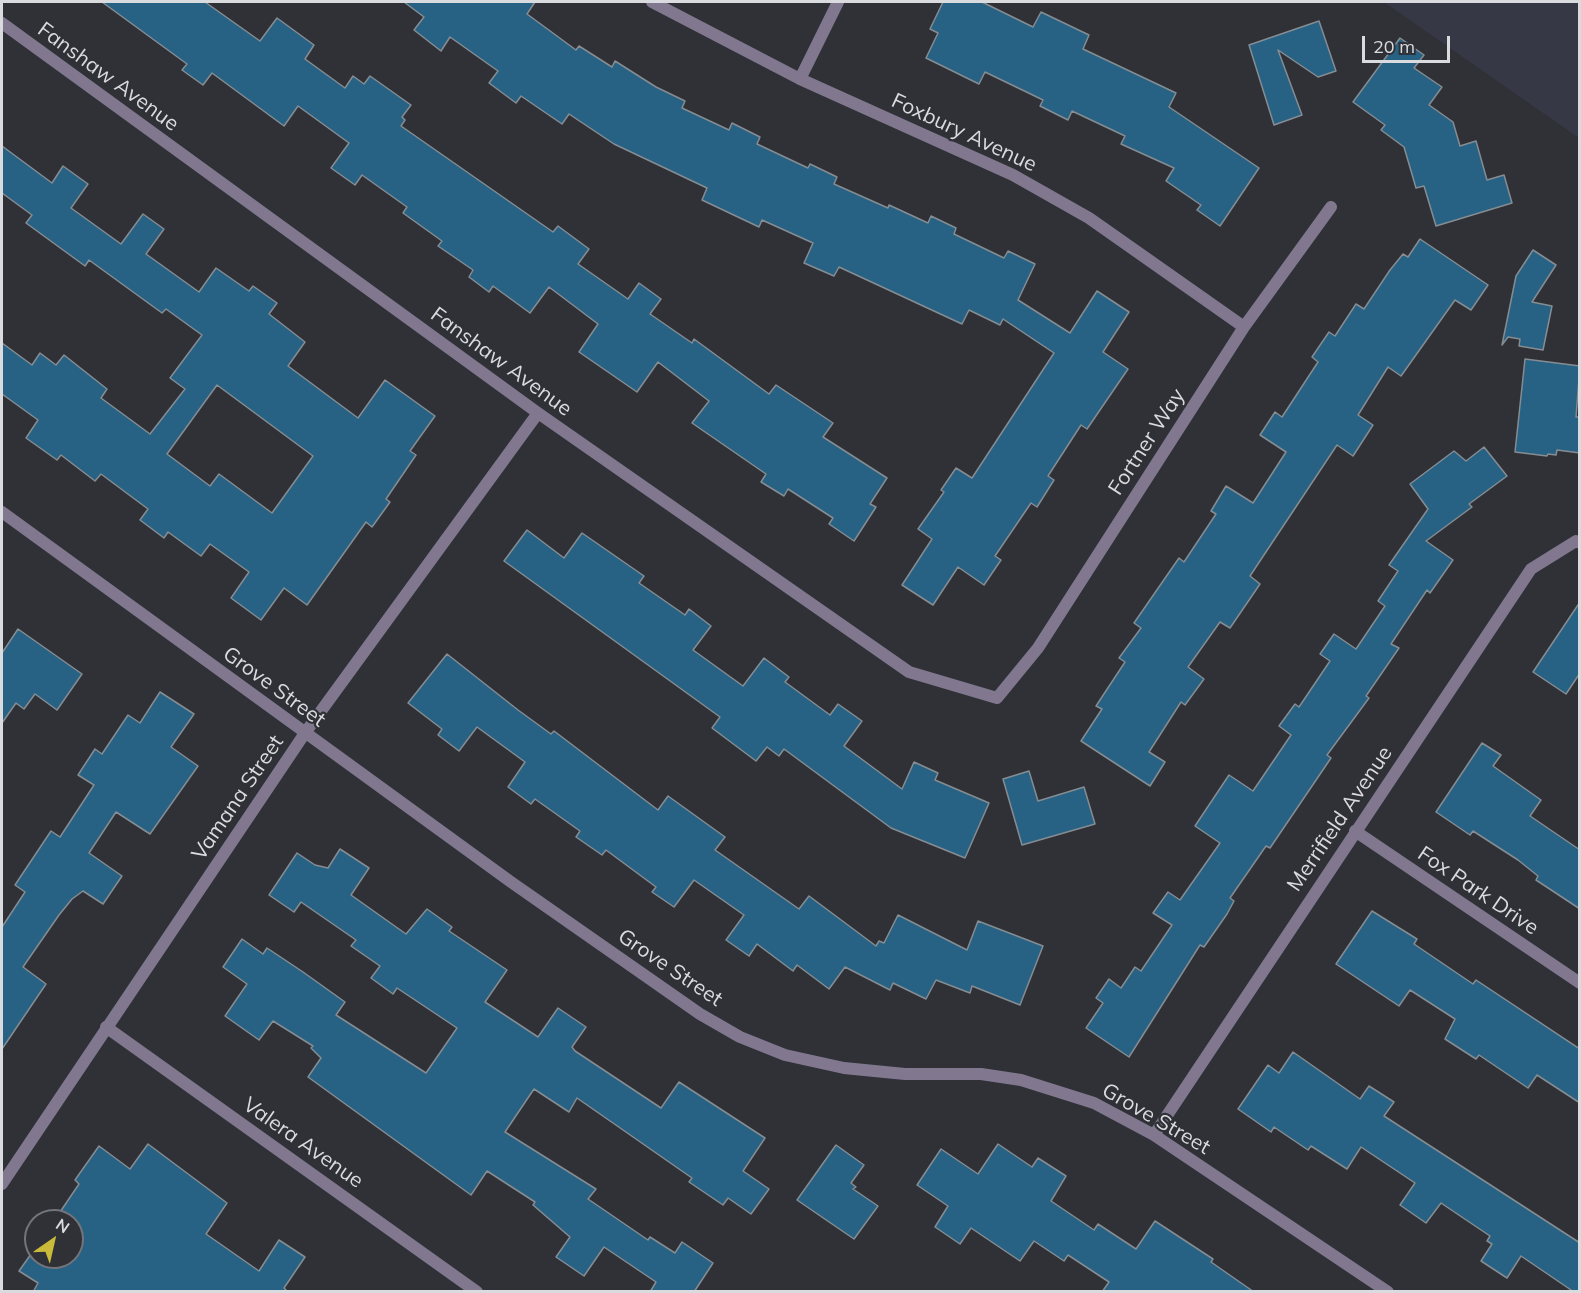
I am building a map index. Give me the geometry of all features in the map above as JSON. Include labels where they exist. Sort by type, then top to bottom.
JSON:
[{"type":"street","name":"Foxbury Avenue","points":[[652,2],[800,79],[1013,175],[1089,218],[1244,327]]},
{"type":"street","points":[[800,79],[838,2]]},
{"type":"street","name":"Fanshaw Avenue","points":[[2,23],[538,413],[909,672],[997,698]]},
{"type":"street","name":"Fortner Way","points":[[997,698],[1038,648],[1244,327],[1331,207]]},
{"type":"street","name":"Vamana Street","points":[[2,1184],[306,733],[538,413]]},
{"type":"street","name":"Grove Street","points":[[2,512],[306,733],[700,1014],[740,1037],[785,1055],[844,1068],[905,1074],[981,1074],[1021,1080],[1094,1103],[1154,1135],[1388,1292]]},
{"type":"street","name":"Merrifield Avenue","points":[[1154,1135],[1531,569],[1578,542]]},
{"type":"street","name":"Fox Park Drive","points":[[1355,831],[1580,984]]},
{"type":"street","name":"Valera Avenue","points":[[106,1027],[477,1292]]},
{"type":"shaded area","points":[[1384,2],[1579,2],[1579,138]]},
{"type":"building","points":[[102,2],[205,2],[260,41],[277,18],[314,45],[305,59],[345,88],[353,76],[364,84],[370,76],[411,105],[402,117],[405,120],[401,126],[553,232],[558,226],[589,249],[578,264],[628,299],[639,283],[661,299],[650,314],[692,343],[694,339],[769,394],[776,385],[833,423],[823,437],[887,478],[870,504],[876,507],[854,541],[829,524],[833,518],[788,489],[784,496],[761,482],[766,474],[692,423],[709,401],[658,362],[637,392],[579,352],[598,324],[549,287],[530,313],[493,286],[489,292],[469,277],[473,270],[438,246],[442,241],[403,213],[407,207],[362,175],[355,185],[331,168],[349,143],[298,106],[284,126],[212,73],[203,85],[182,70],[187,64]]},
{"type":"building","points":[[404,2],[535,2],[527,14],[576,50],[579,46],[612,67],[615,61],[656,87],[685,101],[682,108],[729,130],[732,123],[760,137],[757,144],[808,168],[810,164],[837,177],[834,184],[888,208],[889,205],[928,223],[931,216],[956,228],[954,234],[1004,258],[1008,251],[1035,264],[1018,300],[1070,333],[1097,291],[1129,312],[1103,352],[1128,369],[1087,429],[1081,425],[1048,476],[1054,480],[1037,507],[1031,503],[995,556],[1001,560],[984,585],[958,567],[933,605],[902,585],[932,539],[918,529],[944,492],[941,490],[956,468],[972,478],[1054,353],[1003,319],[1000,325],[969,310],[962,324],[839,267],[834,276],[804,263],[813,243],[762,220],[759,227],[702,200],[707,188],[614,144],[569,114],[562,124],[521,96],[516,103],[489,83],[498,71],[450,37],[441,51],[414,30],[424,17]]},
{"type":"building","points":[[943,2],[982,2],[1033,27],[1041,12],[1089,35],[1083,49],[1176,93],[1169,107],[1259,168],[1220,226],[1197,210],[1201,205],[1166,181],[1174,168],[1121,144],[1125,136],[1072,111],[1068,120],[1040,106],[1043,100],[985,72],[979,84],[926,58],[938,33],[930,29]]},
{"type":"building","points":[[1319,21],[1336,71],[1318,77],[1278,50],[1302,115],[1274,125],[1249,45]]},
{"type":"building","points":[[1400,38],[1424,55],[1414,68],[1442,87],[1429,105],[1453,122],[1460,146],[1476,141],[1487,180],[1504,175],[1512,203],[1436,226],[1424,186],[1416,188],[1404,147],[1381,130],[1385,125],[1353,102]]},
{"type":"building","points":[[2,146],[52,183],[63,166],[88,184],[71,208],[121,244],[143,214],[164,229],[146,254],[199,292],[216,268],[249,291],[253,286],[277,303],[269,314],[305,342],[288,366],[358,418],[385,380],[435,416],[410,451],[416,455],[386,499],[390,502],[372,527],[366,522],[307,605],[284,588],[261,620],[231,598],[249,572],[210,544],[201,556],[168,532],[164,538],[140,520],[148,509],[101,474],[95,481],[61,455],[57,460],[26,438],[38,420],[2,394],[2,343],[32,365],[40,353],[56,365],[64,355],[107,389],[101,398],[150,434],[185,389],[170,378],[202,335],[166,309],[162,313],[89,260],[85,266],[26,223],[32,215],[2,193]],"holes":[[[217,385],[313,456],[272,513],[219,474],[210,486],[167,454]]]},
{"type":"building","points":[[1420,239],[1488,285],[1471,310],[1455,300],[1401,376],[1388,367],[1358,415],[1373,425],[1353,456],[1337,445],[1250,576],[1260,584],[1230,628],[1220,622],[1188,667],[1204,679],[1185,705],[1181,702],[1149,752],[1165,762],[1150,786],[1081,741],[1102,709],[1096,706],[1125,662],[1119,658],[1141,628],[1134,623],[1179,558],[1184,562],[1216,514],[1211,511],[1226,486],[1253,503],[1286,452],[1260,435],[1275,412],[1282,417],[1318,362],[1312,357],[1329,332],[1335,336],[1356,304],[1364,309],[1390,270],[1403,254],[1408,257]]},
{"type":"building","points":[[1533,250],[1556,265],[1532,302],[1552,306],[1543,350],[1519,346],[1520,339],[1508,337],[1502,345],[1516,276]]},
{"type":"building","points":[[1525,359],[1580,366],[1576,417],[1580,417],[1580,453],[1557,450],[1556,455],[1548,454],[1547,456],[1515,452]]},
{"type":"building","points":[[1484,447],[1507,476],[1469,504],[1472,507],[1426,541],[1453,560],[1430,593],[1427,590],[1391,644],[1399,648],[1366,696],[1369,698],[1327,755],[1331,758],[1270,848],[1266,846],[1230,898],[1234,901],[1227,914],[1204,947],[1200,945],[1129,1057],[1086,1028],[1103,1003],[1096,998],[1109,979],[1121,988],[1135,967],[1141,971],[1172,925],[1153,913],[1168,892],[1180,900],[1220,843],[1195,826],[1229,775],[1253,791],[1291,735],[1279,726],[1295,704],[1299,707],[1330,661],[1320,654],[1334,634],[1356,649],[1385,606],[1378,601],[1398,571],[1389,565],[1428,509],[1410,484],[1454,451],[1466,461]]},
{"type":"building","points":[[527,530],[564,558],[582,533],[644,576],[639,583],[685,615],[689,609],[711,626],[693,650],[743,686],[764,658],[789,677],[785,682],[830,715],[838,704],[862,721],[844,746],[902,789],[914,762],[938,773],[935,780],[989,803],[965,858],[891,828],[784,749],[779,756],[767,747],[756,761],[712,728],[720,717],[504,561]]},
{"type":"building","points":[[1580,602],[1580,673],[1566,694],[1533,672]]},
{"type":"building","points":[[18,629],[82,674],[57,710],[35,694],[24,709],[16,703],[2,723],[2,653]]},
{"type":"building","points":[[447,654],[518,710],[551,734],[554,731],[658,810],[668,796],[725,837],[715,850],[799,909],[809,896],[876,946],[879,941],[884,943],[898,915],[967,950],[978,921],[1043,946],[1020,1005],[972,986],[970,993],[936,980],[926,999],[893,983],[890,990],[845,967],[829,989],[797,965],[793,971],[757,944],[749,956],[726,940],[744,915],[694,880],[674,907],[652,892],[656,887],[606,850],[602,855],[576,837],[580,831],[535,799],[531,804],[508,787],[525,762],[477,727],[459,751],[438,735],[442,729],[408,703]]},
{"type":"building","points":[[160,692],[194,714],[171,747],[198,766],[150,834],[116,812],[89,853],[122,876],[103,904],[83,891],[72,899],[59,915],[23,967],[46,984],[2,1049],[2,927],[25,892],[15,885],[51,831],[60,837],[94,785],[78,775],[95,749],[102,754],[128,715],[140,723]]},
{"type":"building","points":[[1482,743],[1501,755],[1493,766],[1541,800],[1530,816],[1580,850],[1580,909],[1536,880],[1538,876],[1518,860],[1473,831],[1470,835],[1436,812]]},
{"type":"building","points":[[1029,771],[1038,801],[1084,787],[1095,824],[1022,845],[1003,779]]},
{"type":"building","points":[[340,849],[369,868],[351,895],[406,934],[427,909],[452,927],[449,931],[507,970],[485,1002],[538,1037],[558,1008],[586,1027],[572,1047],[575,1051],[661,1108],[679,1082],[765,1138],[743,1171],[769,1189],[751,1214],[728,1198],[723,1205],[689,1182],[692,1178],[577,1098],[569,1112],[534,1089],[505,1132],[596,1189],[588,1199],[648,1240],[650,1237],[675,1253],[682,1242],[713,1263],[694,1292],[650,1292],[656,1282],[604,1247],[584,1276],[556,1257],[570,1237],[533,1205],[535,1202],[487,1171],[471,1195],[308,1077],[321,1058],[311,1048],[313,1046],[273,1021],[259,1040],[225,1016],[247,984],[223,967],[242,939],[263,954],[267,948],[345,1002],[336,1015],[426,1073],[457,1028],[397,988],[393,994],[371,978],[380,966],[351,946],[356,940],[301,902],[294,912],[269,895],[297,853],[315,865],[328,868]]},
{"type":"building","points":[[1372,911],[1417,939],[1414,944],[1473,984],[1476,980],[1580,1049],[1580,1103],[1537,1075],[1528,1088],[1479,1055],[1476,1059],[1445,1039],[1455,1019],[1410,990],[1399,1006],[1336,964]]},
{"type":"building","points":[[1293,1052],[1360,1099],[1369,1086],[1394,1102],[1384,1116],[1580,1243],[1580,1292],[1574,1292],[1521,1256],[1507,1278],[1481,1261],[1492,1244],[1487,1241],[1490,1236],[1441,1203],[1426,1223],[1400,1205],[1415,1183],[1361,1147],[1347,1169],[1311,1146],[1308,1150],[1274,1127],[1271,1132],[1238,1109],[1268,1065],[1279,1073]]},
{"type":"building","points":[[148,1144],[227,1203],[206,1234],[259,1271],[279,1240],[305,1257],[284,1288],[288,1292],[33,1292],[38,1283],[19,1271],[24,1264],[24,1269],[84,1269],[84,1209],[62,1209],[79,1184],[75,1180],[99,1146],[130,1169]]},
{"type":"building","points":[[998,1144],[1032,1167],[1038,1158],[1066,1176],[1051,1201],[1094,1230],[1098,1224],[1136,1249],[1155,1221],[1213,1259],[1211,1262],[1254,1292],[1102,1292],[1109,1282],[1068,1255],[1064,1261],[1034,1241],[1020,1261],[971,1228],[960,1244],[935,1227],[948,1206],[917,1185],[941,1149],[978,1174]]},
{"type":"building","points":[[836,1145],[864,1165],[851,1183],[856,1187],[853,1189],[878,1206],[854,1239],[797,1200]]}]
